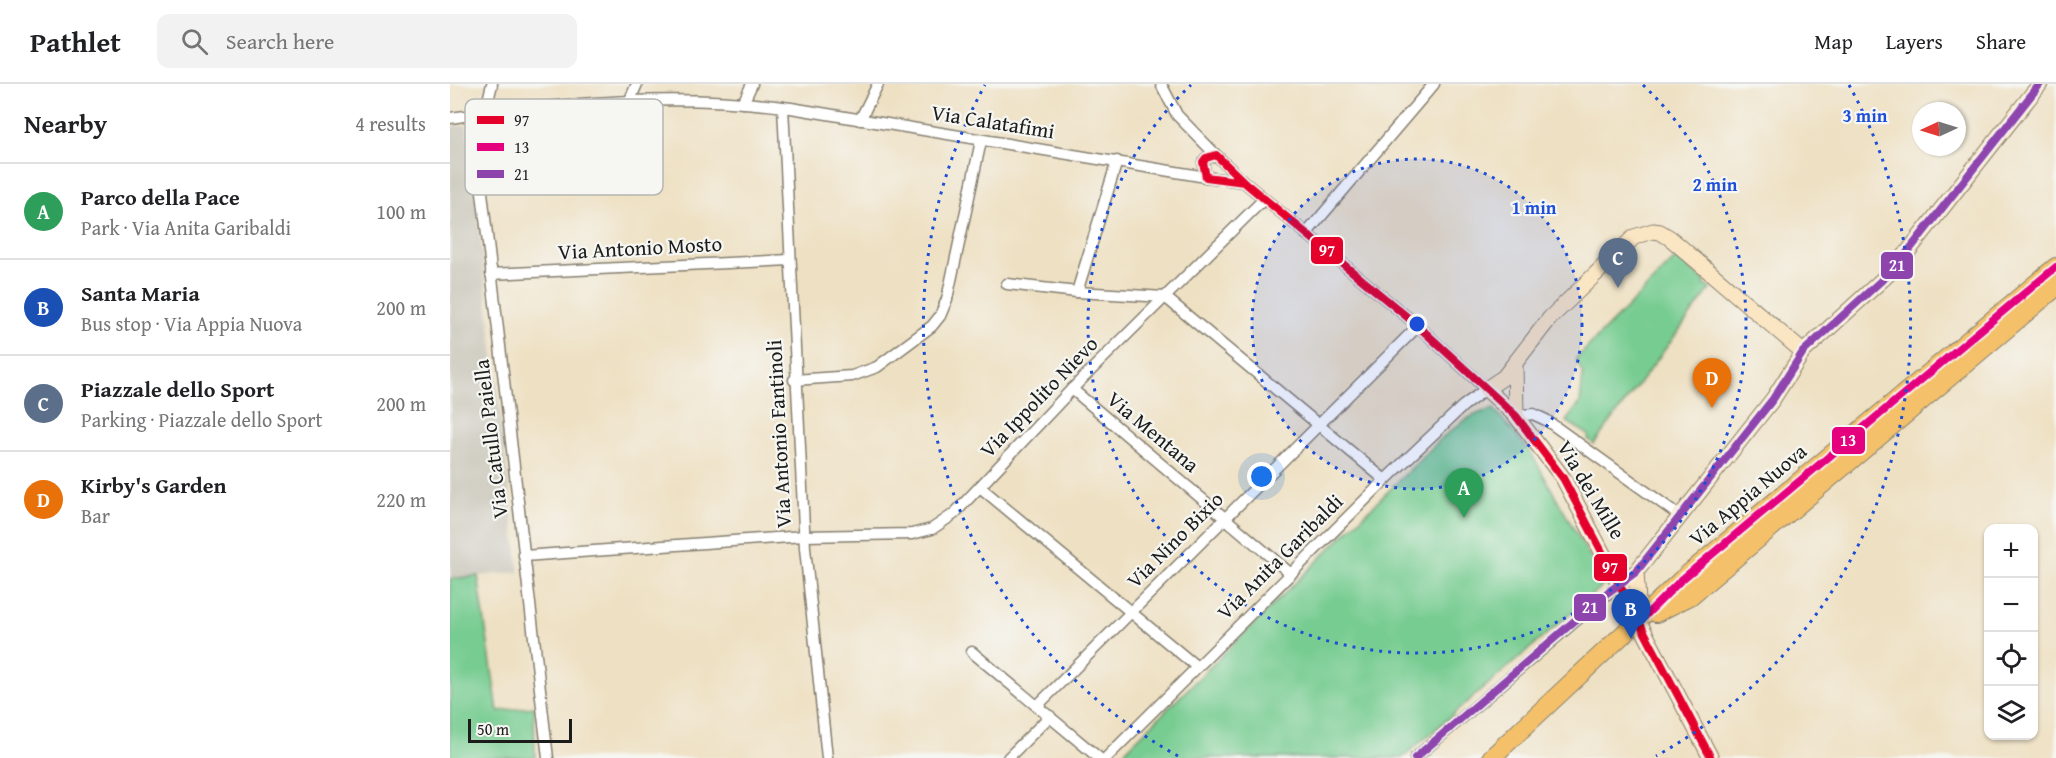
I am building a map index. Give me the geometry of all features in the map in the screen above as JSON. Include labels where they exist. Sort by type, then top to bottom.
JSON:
[{"type":"main road","name":"Via Appia Nuova","points":[[1491,758],[1639,622],[1680,581],[2056,267]]},
{"type":"main road","name":"Via Appia Nuova","points":[[1639,622],[1690,596],[2056,287]]},
{"type":"main road","name":"Via Appia Nuova","points":[[1485,758],[1515,735]]},
{"type":"street","points":[[488,99],[492,84]]},
{"type":"street","points":[[630,99],[637,84]]},
{"type":"street","points":[[743,103],[752,84]]},
{"type":"street","points":[[860,120],[878,84]]},
{"type":"street","name":"Via dei Mille","points":[[1161,84],[1177,115],[1199,140],[1264,199],[1418,326],[1516,416],[1563,478],[1711,758]]},
{"type":"street","points":[[1306,234],[1434,84]]},
{"type":"street","points":[[1415,758],[1620,583],[1636,572],[1773,399],[1803,352],[1895,268],[2040,84]]},
{"type":"street","name":"Via Calatafimi","points":[[663,102],[743,103],[783,107],[1206,177]]},
{"type":"street","name":"Via Antonio Fantinoli","points":[[783,107],[794,380],[804,536],[826,758]]},
{"type":"street","name":"Via Calatafimi","points":[[450,118],[465,116]]},
{"type":"street","points":[[1199,140],[1206,177],[1244,182]]},
{"type":"street","points":[[794,380],[852,376],[870,371],[935,323],[947,299],[981,141]]},
{"type":"street","points":[[1203,162],[1206,158],[1216,155]]},
{"type":"street","points":[[1077,292],[1117,161]]},
{"type":"street","name":"Via Catullo Paiella","points":[[482,195],[548,758]]},
{"type":"street","name":"Via Ippolito Nievo","points":[[524,556],[804,536],[906,534],[926,531],[950,518],[1072,389],[1264,199]]},
{"type":"street","points":[[1486,389],[1504,377],[1550,318],[1634,237],[1653,231],[1670,238],[1803,352]]},
{"type":"street","name":"Via Antonio Mosto","points":[[491,274],[790,260]]},
{"type":"street","points":[[1007,284],[1077,292],[1165,297],[1385,480]]},
{"type":"street","name":"Via Nino Bixio","points":[[1037,706],[1418,326]]},
{"type":"street","points":[[1515,363],[1516,416]]},
{"type":"street","name":"Via Mentana","points":[[1072,389],[1291,574]]},
{"type":"street","name":"Via Anita Garibaldi","points":[[1106,758],[1385,480],[1463,406],[1486,389]]},
{"type":"street","name":"Via dei Mille","points":[[1516,416],[1533,414],[1546,420],[1680,516]]},
{"type":"street","points":[[980,487],[1197,667]]},
{"type":"street","points":[[1636,572],[1639,622]]},
{"type":"street","points":[[972,652],[1099,758]]},
{"type":"street","points":[[1008,758],[1050,716]]},
{"type":"shaded area","points":[[465,125],[465,195],[475,195],[519,572],[450,579],[450,126]]},
{"type":"green space","points":[[1676,258],[1705,281],[1704,284],[1710,289],[1594,444],[1588,439],[1589,435],[1566,421],[1580,403],[1583,375],[1576,359]]},
{"type":"green space","points":[[1494,409],[1531,453],[1605,584],[1402,758],[1118,758],[1442,438],[1472,416]]},
{"type":"green space","points":[[478,576],[498,711],[534,707],[535,758],[450,758],[450,579]]},
{"type":"transit line","name":"21","points":[[1415,758],[1607,593],[1636,572],[1773,399],[1803,352],[1895,268],[2040,84]]},
{"type":"transit line","name":"97","points":[[1244,182],[1206,177],[1203,162],[1206,158],[1216,155],[1244,182],[1418,326],[1516,416],[1563,478],[1711,758]]},
{"type":"transit line","name":"13","points":[[1644,617],[1680,581],[2056,267]]},
{"type":"place","name":"Piazzale dello Sport","points":[[1618,288]]},
{"type":"place","name":"Kirby's Garden","points":[[1712,408]]},
{"type":"place","name":"Parco della Pace","points":[[1464,518]]},
{"type":"place","name":"Santa Maria","points":[[1631,639]]}]
